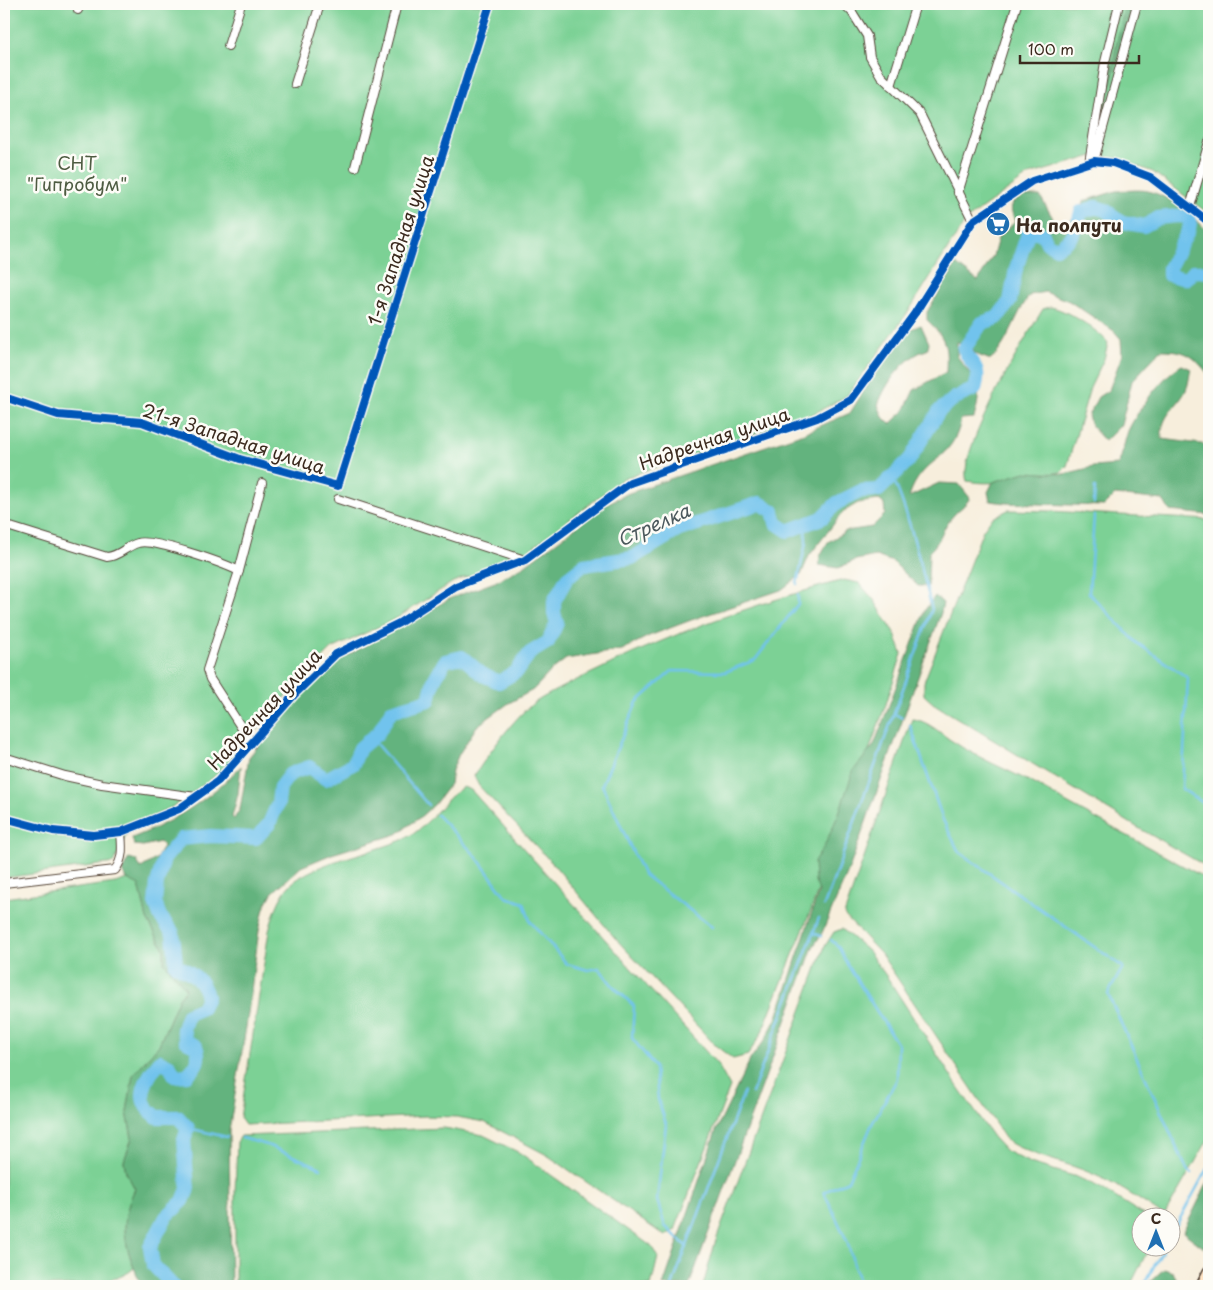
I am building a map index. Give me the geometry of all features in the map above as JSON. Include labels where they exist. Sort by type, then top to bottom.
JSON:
[{"type":"main road","points":[[1202,1286],[1209,1272]]},
{"type":"street","points":[[228,46],[241,4]]},
{"type":"street","points":[[295,84],[320,4]]},
{"type":"street","points":[[355,167],[358,146],[397,4]]},
{"type":"street","name":"1-я Западная улица","points":[[338,486],[490,4]]},
{"type":"street","points":[[844,4],[852,12],[867,36],[870,57],[881,76],[920,114],[973,221]]},
{"type":"street","points":[[891,86],[916,4]]},
{"type":"street","points":[[958,193],[1017,4]]},
{"type":"street","points":[[1092,162],[1105,62],[1119,4]]},
{"type":"street","points":[[1092,162],[1137,4]]},
{"type":"street","points":[[1190,207],[1209,142]]},
{"type":"street","name":"Надречная улица","points":[[4,818],[72,833],[94,835],[121,832],[180,809],[218,781],[294,695],[336,654],[399,622],[456,586],[525,560],[630,483],[817,418],[851,400],[915,313],[973,221],[1032,181],[1092,162],[1113,163],[1150,177],[1209,222]]},
{"type":"street","name":"21-я Западная улица","points":[[4,397],[58,415],[142,422],[240,459],[338,486]]},
{"type":"street","points":[[252,744],[210,679],[207,670],[239,571],[262,483]]},
{"type":"street","points":[[338,499],[525,560]]},
{"type":"street","points":[[4,525],[107,557],[117,556],[138,542],[154,542],[239,571]]},
{"type":"street","points":[[4,758],[64,776],[102,784],[196,796]]},
{"type":"street","points":[[4,883],[115,870],[122,855],[121,832]]},
{"type":"green space","name":"СНТ \"Гипробум\"","points":[[4,4],[1209,4],[1209,214],[1153,172],[1114,158],[1093,156],[1029,175],[966,220],[908,312],[847,396],[813,414],[624,478],[520,557],[453,582],[397,618],[332,649],[290,691],[239,751],[214,777],[176,805],[128,830],[114,863],[4,878]]},
{"type":"green space","points":[[1125,4],[1131,4],[1095,148]]},
{"type":"green space","points":[[1144,190],[1157,194],[1174,202],[1189,213],[1209,233],[1209,375],[1189,355],[1178,351],[1161,350],[1132,381],[1121,425],[1105,441],[1092,427],[1088,416],[1098,397],[1109,390],[1122,355],[1121,339],[1114,331],[1069,301],[1045,292],[1030,295],[1003,345],[991,360],[975,354],[970,345],[957,342],[957,356],[973,378],[978,390],[974,418],[961,419],[952,444],[921,474],[914,484],[909,497],[939,483],[959,484],[970,498],[949,520],[936,544],[929,552],[928,586],[918,586],[893,562],[876,556],[856,560],[838,568],[819,565],[820,556],[828,542],[846,531],[872,527],[885,514],[884,504],[879,500],[858,503],[843,512],[809,556],[801,575],[781,590],[694,619],[649,636],[622,650],[566,659],[552,670],[533,690],[509,703],[477,726],[459,754],[452,770],[450,784],[434,805],[419,818],[397,834],[332,854],[301,867],[272,893],[264,908],[259,930],[247,1021],[229,1131],[231,1286],[142,1286],[128,1249],[126,1238],[126,1214],[135,1189],[126,1172],[124,1161],[132,1138],[127,1112],[133,1075],[159,1045],[179,998],[186,989],[164,962],[164,949],[147,919],[139,885],[127,879],[122,871],[129,858],[136,860],[141,868],[157,858],[163,846],[160,842],[143,846],[134,845],[132,838],[177,817],[216,789],[241,766],[238,794],[232,817],[234,819],[240,809],[249,757],[296,698],[334,663],[451,598],[495,582],[524,566],[608,503],[629,493],[804,433],[850,413],[875,373],[911,329],[921,325],[929,343],[927,350],[919,353],[904,364],[891,380],[878,405],[883,417],[890,424],[904,411],[914,390],[946,372],[946,349],[939,332],[927,320],[927,312],[956,264],[978,281],[993,256],[998,238],[1015,222],[1011,209],[1013,202],[1025,196],[1040,196],[1054,220],[1066,228],[1084,201],[1116,191]]},
{"type":"green space","points":[[1050,307],[1064,311],[1081,321],[1098,332],[1108,343],[1104,359],[1090,388],[1067,466],[1061,472],[1014,481],[978,483],[967,481],[966,467],[972,446],[994,395],[1034,323],[1043,309]]},
{"type":"green space","points":[[1182,365],[1191,369],[1188,385],[1182,397],[1166,418],[1162,430],[1162,439],[1209,445],[1209,515],[1170,511],[1163,500],[1115,495],[1104,506],[990,501],[988,492],[993,482],[1025,472],[1064,474],[1093,467],[1118,465],[1128,431],[1138,414],[1159,385]]},
{"type":"green space","points":[[1008,510],[1209,520],[1209,868],[1135,826],[934,704],[924,695],[924,682],[983,530],[991,519]]},
{"type":"green space","points":[[844,580],[859,583],[874,600],[895,634],[902,654],[886,704],[811,910],[761,1034],[748,1055],[733,1059],[716,1046],[615,938],[555,866],[479,786],[474,776],[518,717],[534,703],[558,689],[688,630],[781,598]]},
{"type":"green space","points":[[935,596],[943,603],[941,613],[848,872],[822,933],[813,947],[689,1286],[663,1286],[716,1131],[751,1058],[765,1040],[777,1017],[819,891],[815,881],[814,862],[824,847],[839,813],[853,771],[874,745],[925,610]]},
{"type":"green space","points":[[912,719],[927,724],[963,748],[1037,785],[1209,880],[1209,1138],[1169,1208],[1152,1208],[1104,1179],[1007,1141],[881,954],[844,915]]},
{"type":"green space","points":[[463,787],[471,790],[718,1065],[730,1087],[675,1230],[665,1236],[547,1155],[484,1122],[457,1117],[426,1116],[245,1125],[240,1118],[269,931],[272,919],[285,890],[300,877],[314,870],[406,838],[422,827],[455,792]]},
{"type":"green space","points":[[127,879],[139,884],[147,919],[164,949],[164,962],[186,989],[179,998],[159,1045],[133,1075],[127,1112],[132,1138],[124,1161],[126,1172],[135,1189],[127,1209],[125,1228],[134,1268],[124,1275],[92,1283],[53,1286],[4,1286],[4,898],[115,883]]},
{"type":"green space","points":[[842,929],[868,951],[958,1087],[993,1137],[1006,1151],[1030,1163],[1077,1177],[1099,1187],[1133,1208],[1130,1208],[1130,1258],[1144,1258],[1130,1286],[703,1286],[715,1243],[825,946],[834,932]]},
{"type":"green space","points":[[444,1128],[483,1135],[520,1153],[651,1246],[658,1257],[651,1286],[235,1286],[237,1142],[241,1136]]},
{"type":"green space","points":[[1209,1180],[1209,1238],[1204,1248],[1183,1232]]},
{"type":"green space","points":[[1164,1269],[1173,1272],[1180,1286],[1145,1286]]},
{"type":"waterway","name":"Стрелка","points":[[173,1286],[153,1265],[150,1247],[166,1217],[183,1201],[188,1189],[184,1140],[188,1128],[178,1117],[157,1117],[146,1106],[143,1094],[146,1082],[160,1061],[170,1066],[175,1076],[187,1075],[196,1065],[198,1059],[196,1046],[186,1041],[183,1029],[188,1014],[202,1008],[207,997],[200,981],[176,965],[173,933],[160,916],[155,903],[157,883],[164,859],[181,839],[210,836],[256,838],[269,824],[278,803],[280,787],[290,774],[309,767],[326,779],[353,764],[360,748],[378,733],[391,711],[429,700],[434,680],[445,661],[462,657],[483,675],[499,682],[516,672],[530,653],[548,642],[557,623],[554,613],[554,601],[567,578],[584,565],[632,558],[679,530],[760,503],[773,511],[776,523],[788,531],[822,518],[837,503],[861,491],[879,490],[910,459],[939,411],[955,398],[975,389],[977,371],[964,349],[982,323],[997,318],[1010,301],[1016,269],[1029,230],[1043,234],[1047,243],[1056,248],[1071,237],[1078,225],[1081,212],[1096,207],[1105,210],[1122,222],[1144,226],[1158,218],[1187,217],[1190,223],[1189,229],[1169,268],[1169,275],[1186,279],[1194,271],[1209,272]]},
{"type":"waterway","points":[[824,906],[932,609],[910,526],[893,478]]},
{"type":"waterway","points":[[1094,503],[1095,488]]},
{"type":"waterway","points":[[1094,516],[1089,593],[1137,643],[1188,678],[1182,789],[1209,807]]},
{"type":"waterway","points":[[797,584],[806,542],[805,526]]},
{"type":"waterway","points":[[712,927],[643,874],[602,785],[637,702],[672,671],[725,672],[755,660],[798,604],[798,595]]},
{"type":"waterway","points":[[895,714],[902,718]]},
{"type":"waterway","points":[[910,725],[943,820],[959,852],[1123,967],[1108,994],[1187,1170],[1192,1173]]},
{"type":"waterway","points":[[372,739],[428,805]]},
{"type":"waterway","points":[[437,815],[475,855],[506,897],[524,903],[530,921],[567,964],[588,970],[599,968],[613,986],[634,1006],[632,1038],[655,1067],[658,1099],[666,1124],[657,1200],[665,1226],[687,1247]]},
{"type":"waterway","points":[[752,1093],[819,918]]},
{"type":"waterway","points":[[813,933],[821,936]]},
{"type":"waterway","points":[[831,940],[838,946],[847,964],[898,1045],[897,1079],[872,1124],[848,1181],[824,1192],[847,1241],[860,1286]]},
{"type":"waterway","points":[[672,1286],[744,1092]]},
{"type":"waterway","points":[[188,1128],[227,1137]]},
{"type":"waterway","points":[[242,1138],[267,1145],[321,1168]]},
{"type":"waterway","points":[[1180,1219],[1209,1165]]},
{"type":"waterway","points":[[1143,1286],[1158,1258]]},
{"type":"cycle path","points":[[4,397],[58,415],[142,422],[240,459],[338,486],[490,4]]},
{"type":"cycle path","points":[[4,818],[53,831],[94,835],[121,832],[179,809],[218,781],[294,695],[336,654],[399,623],[456,586],[525,560],[630,483],[817,418],[851,400],[915,313],[973,221],[1032,181],[1094,161],[1113,163],[1150,177],[1209,222]]},
{"type":"place","name":"На полпути","points":[[998,224]]}]
